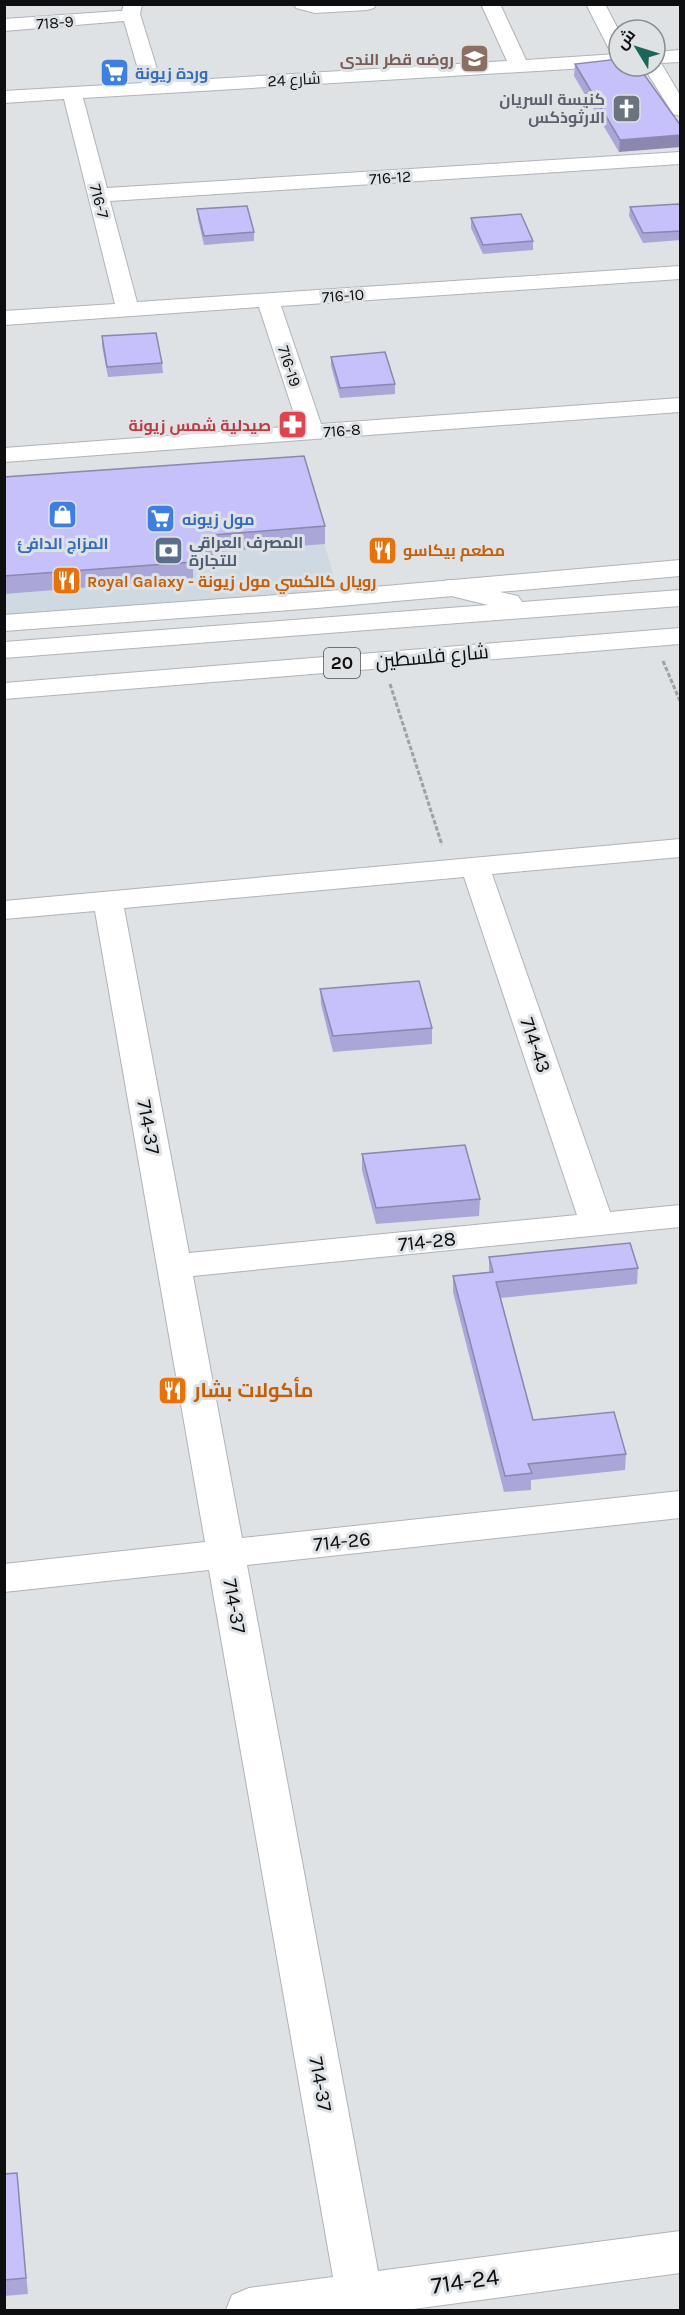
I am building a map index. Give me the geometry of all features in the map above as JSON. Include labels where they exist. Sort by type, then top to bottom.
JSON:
[{"type":"street","points":[[303,4],[315,7],[367,4]]},
{"type":"street","points":[[490,4],[519,66]]},
{"type":"street","points":[[595,4],[607,26]]},
{"type":"street","points":[[132,9],[153,88]]},
{"type":"street","name":"718-9","points":[[4,25],[112,18],[132,9]]},
{"type":"street","name":"شارع 24","points":[[4,97],[607,61]]},
{"type":"street","points":[[661,78],[681,110]]},
{"type":"street","name":"716-7","points":[[72,93],[128,309]]},
{"type":"street","name":"716-12","points":[[99,195],[681,158]]},
{"type":"street","name":"716-10","points":[[4,318],[681,272]]},
{"type":"street","name":"716-19","points":[[268,300],[312,432]]},
{"type":"street","name":"716-8","points":[[4,454],[681,405]]},
{"type":"street","points":[[4,622],[681,568]]},
{"type":"street","points":[[448,588],[543,609]]},
{"type":"street","name":"شارع فلسطين","points":[[4,650],[681,598]]},
{"type":"street","name":"شارع فلسطين","points":[[4,691],[681,636]]},
{"type":"street","points":[[4,910],[681,848]]},
{"type":"street","name":"714-43","points":[[463,868],[597,1224]]},
{"type":"street","name":"714-37","points":[[108,901],[361,2303]]},
{"type":"street","name":"714-28","points":[[174,1266],[681,1216]]},
{"type":"street","name":"714-26","points":[[4,1578],[681,1504]]},
{"type":"street","name":"714-24","points":[[249,2310],[361,2303],[681,2252]]},
{"type":"path","points":[[653,638],[681,701]]},
{"type":"path","points":[[382,660],[463,868]]},
{"type":"shaded area","name":"مول زيونه","points":[[304,473],[338,591],[5,615],[5,495]]},
{"type":"building","name":"كنيسة السريان الارثوذكس","points":[[607,60],[607,78],[647,78],[681,126],[681,135],[620,140],[575,64]]},
{"type":"building","points":[[678,204],[681,207],[681,231],[643,233],[630,207]]},
{"type":"building","points":[[247,206],[254,232],[204,236],[197,209]]},
{"type":"building","points":[[521,214],[533,241],[483,245],[471,218]]},
{"type":"building","points":[[156,333],[162,363],[107,367],[102,336]]},
{"type":"building","points":[[385,352],[395,384],[340,388],[331,357]]},
{"type":"building","name":"مول زيونه","points":[[304,456],[325,526],[213,535],[216,548],[190,550],[193,562],[4,576],[4,477]]},
{"type":"building","points":[[419,981],[432,1028],[333,1036],[320,989]]},
{"type":"building","points":[[465,1145],[480,1199],[376,1208],[362,1154]]},
{"type":"building","points":[[630,1243],[638,1268],[496,1282],[533,1420],[614,1412],[626,1454],[528,1464],[532,1473],[505,1476],[453,1276],[493,1272],[489,1257]]},
{"type":"building","points":[[17,2173],[26,2278],[4,2280],[4,2174]]},
{"type":"place","name":"روضه قطر الندى","points":[[475,59]]},
{"type":"place","name":"وردة زيونة","points":[[114,73]]},
{"type":"place","name":"كنيسة السريان الارثوذكس","points":[[626,108]]},
{"type":"place","name":"صيدلية شمس زيونة","points":[[292,425]]},
{"type":"place","name":"المزاج الدافئ","points":[[63,515]]},
{"type":"place","name":"مول زيونه","points":[[161,519]]},
{"type":"place","name":"مطعم بيكاسو","points":[[382,550]]},
{"type":"place","name":"المصرف العراقي للتجارة","points":[[168,551]]},
{"type":"place","name":"Royal Galaxy - رويال كالكسي مول زيونة","points":[[66,581]]},
{"type":"place","name":"مأكولات بشار","points":[[173,1390]]}]
